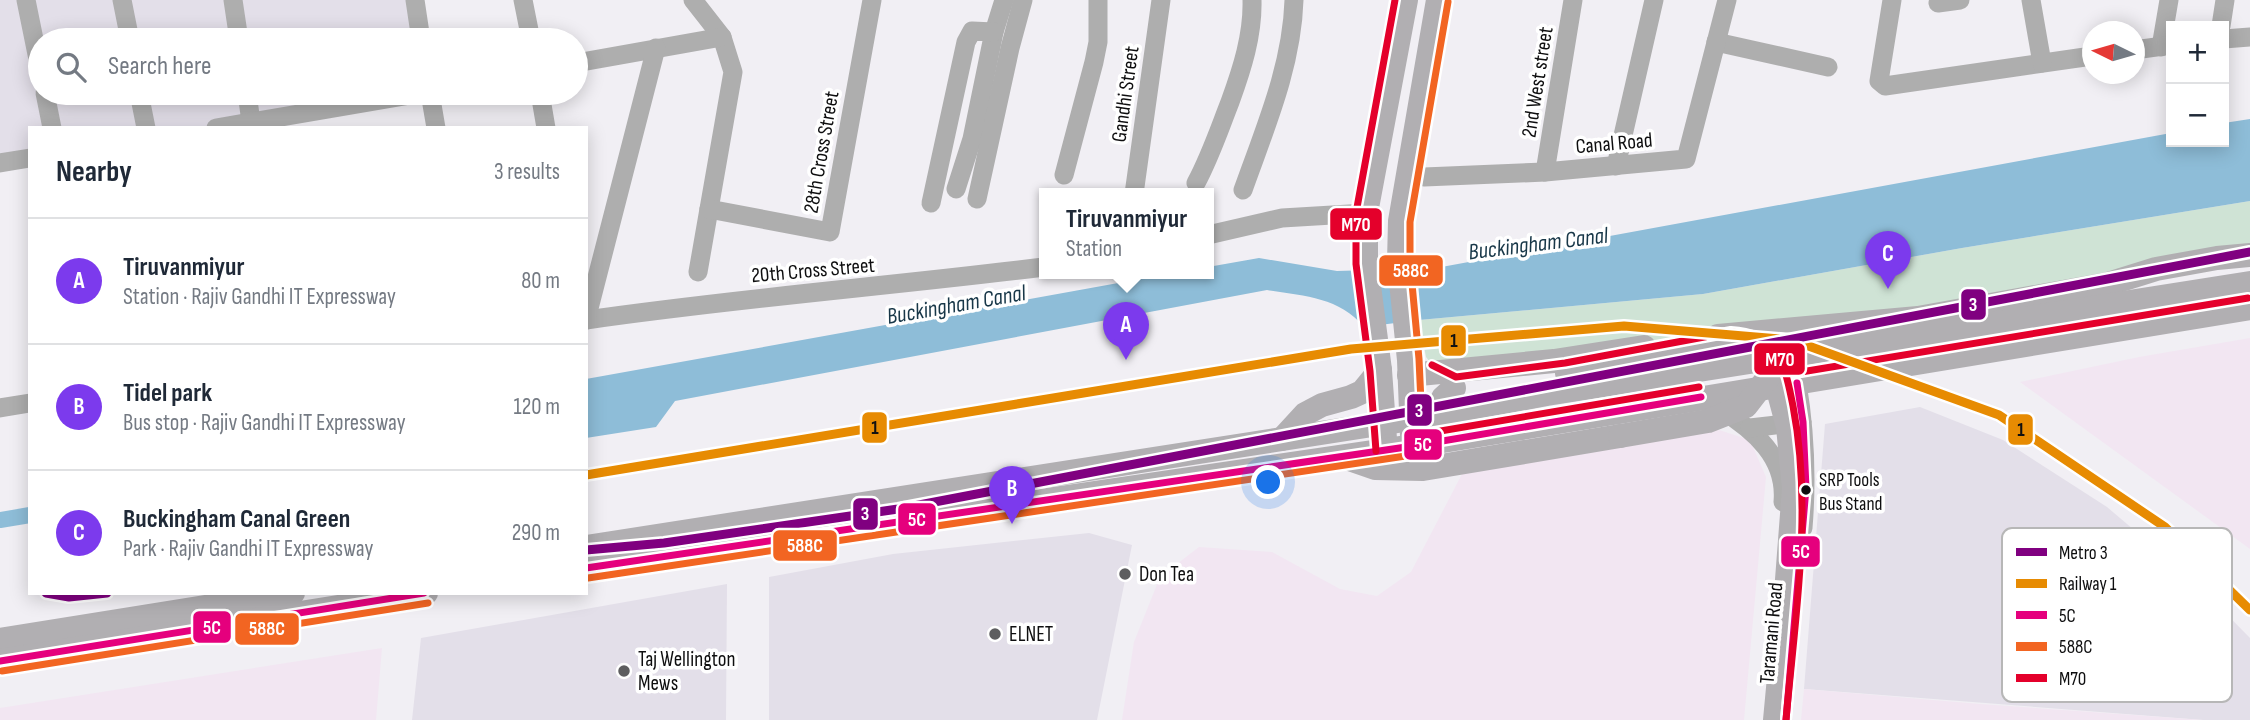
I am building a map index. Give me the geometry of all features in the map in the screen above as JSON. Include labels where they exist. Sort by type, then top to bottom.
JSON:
[{"type":"main road","points":[[1406,0],[1366,213],[1366,263],[1376,329],[1384,423],[1375,468],[1423,469],[1708,421],[1746,405],[1773,371]]},
{"type":"main road","points":[[1413,446],[1422,417],[1418,374],[1405,320],[1399,262],[1400,221],[1438,0]]},
{"type":"main road","points":[[1418,374],[1554,361],[1733,334],[1919,318],[2108,284],[2156,269],[2250,255]]},
{"type":"main road","points":[[588,547],[1422,417],[1547,394],[2250,283]]},
{"type":"main road","points":[[2099,307],[2108,284]]},
{"type":"main road","points":[[2190,293],[2195,317]]},
{"type":"main road","points":[[2141,300],[2144,325]]},
{"type":"main road","points":[[588,568],[1342,456],[1378,458],[1413,446],[2250,308]]},
{"type":"main road","points":[[1418,374],[1454,388],[1567,373],[1732,342],[1744,343],[1760,351],[1773,371],[1788,427],[1794,488],[1775,720]]},
{"type":"main road","points":[[1282,439],[1305,414],[1322,405],[1362,392],[1380,370]]},
{"type":"main road","points":[[1422,417],[1454,388]]},
{"type":"main road","points":[[0,640],[281,595]]},
{"type":"main road","points":[[0,661],[413,595]]},
{"type":"street","points":[[26,0],[32,28]]},
{"type":"street","points":[[122,0],[128,28]]},
{"type":"street","points":[[233,0],[237,28]]},
{"type":"street","points":[[415,0],[419,28]]},
{"type":"street","points":[[523,0],[529,28]]},
{"type":"street","points":[[693,0],[722,37],[733,72],[698,272]]},
{"type":"street","name":"28th Cross Street","points":[[709,209],[830,232],[872,0]]},
{"type":"street","points":[[956,189],[972,139],[994,32],[1004,0]]},
{"type":"street","points":[[977,199],[1023,0]]},
{"type":"street","points":[[1065,175],[1098,42],[1098,0]]},
{"type":"street","name":"Gandhi Street","points":[[1135,188],[1161,0]]},
{"type":"street","points":[[1196,183],[1211,154],[1239,80],[1248,44],[1252,0]]},
{"type":"street","points":[[1243,190],[1281,80],[1293,25],[1294,0]]},
{"type":"street","name":"2nd West street","points":[[1545,172],[1573,0]]},
{"type":"street","points":[[1615,166],[1654,0]]},
{"type":"street","name":"Canal Road","points":[[1424,177],[1545,172],[1686,159],[1727,0]]},
{"type":"street","points":[[1892,0],[1879,81],[1885,86],[2082,57]]},
{"type":"street","points":[[1938,3],[1960,0]]},
{"type":"street","points":[[2031,0],[2042,62]]},
{"type":"street","points":[[2168,21],[2169,0]]},
{"type":"street","points":[[2222,21],[2225,0]]},
{"type":"street","points":[[931,203],[966,42],[972,31],[994,32]]},
{"type":"street","points":[[588,62],[722,37]]},
{"type":"street","points":[[2229,39],[2250,37]]},
{"type":"street","points":[[1716,42],[1828,67]]},
{"type":"street","points":[[2145,49],[2166,46]]},
{"type":"street","points":[[588,312],[656,48]]},
{"type":"street","points":[[47,105],[52,126]]},
{"type":"street","points":[[141,105],[146,126]]},
{"type":"street","points":[[246,105],[244,124],[352,105]]},
{"type":"street","points":[[432,105],[436,126]]},
{"type":"street","points":[[542,105],[546,126]]},
{"type":"street","points":[[334,108],[337,126]]},
{"type":"street","points":[[0,163],[28,158]]},
{"type":"street","points":[[1214,234],[1282,218],[1366,213]]},
{"type":"street","name":"20th Cross Street","points":[[588,320],[692,305],[1039,269]]},
{"type":"street","name":"Taramani Road","points":[[1786,720],[1806,488],[1803,422],[1797,383]]},
{"type":"street","points":[[1701,397],[1751,428],[1803,422]]},
{"type":"street","points":[[0,405],[28,403]]},
{"type":"street","name":"Taramani Road","points":[[1751,428],[1768,447],[1785,486],[1763,720]]},
{"type":"shaded area","points":[[0,0],[25,0],[30,28],[28,28],[28,105],[43,105],[49,126],[28,126],[28,155],[0,161]]},
{"type":"shaded area","points":[[26,0],[415,0],[419,28],[36,28]]},
{"type":"shaded area","points":[[47,105],[354,105],[234,126],[52,126]]},
{"type":"shaded area","points":[[2250,338],[2250,549],[2232,536],[2232,528],[2221,528],[2020,382],[2139,357]]},
{"type":"shaded area","points":[[1920,407],[2003,440],[2107,507],[2132,528],[2002,528],[2002,702],[2232,702],[2232,620],[2250,638],[2250,720],[2203,720],[1804,689],[1825,424]]},
{"type":"shaded area","points":[[1719,430],[1750,440],[1766,477],[1744,720],[1122,720],[1134,642],[1160,577],[1199,547],[1272,552],[1340,589],[1377,596],[1411,572],[1462,474]]},
{"type":"shaded area","points":[[1089,533],[1132,545],[1097,720],[769,720],[769,577],[893,554]]},
{"type":"shaded area","points":[[727,584],[726,720],[412,720],[421,638]]},
{"type":"shaded area","points":[[382,648],[376,720],[0,720],[0,708]]},
{"type":"shaded area","points":[[1804,689],[1980,704],[2203,720],[1801,720]]},
{"type":"green space","points":[[2250,201],[2250,245],[2074,283],[1616,354],[1434,367],[1426,357],[1419,320],[1703,294]]},
{"type":"water","points":[[2250,119],[2250,201],[1703,294],[1364,327],[1343,309],[1332,304],[1307,296],[1267,290],[675,401],[656,427],[588,438],[588,379],[1140,279],[1214,279],[1214,266],[1259,258],[1337,271],[1436,268],[2166,134],[2166,147],[2229,147],[2229,122]]},
{"type":"waterway","name":"Buckingham Canal","points":[[0,520],[28,515]]},
{"type":"metro line","name":"3","points":[[588,550],[664,543],[898,509],[2250,252]]},
{"type":"metro line","name":"3","points":[[58,595],[88,595]]},
{"type":"rail line","name":"1","points":[[588,475],[1351,349],[1624,326],[1792,340],[1999,415],[2166,528]]},
{"type":"rail line","name":"1","points":[[2232,592],[2250,610]]},
{"type":"transit line","name":"M70","points":[[1376,451],[1370,371],[1356,264],[1356,213],[1395,0]]},
{"type":"transit line","name":"588C","points":[[588,578],[1419,454],[1423,446],[1419,359],[1410,262],[1410,222],[1448,2]]},
{"type":"transit line","name":"M70","points":[[1795,373],[2248,298]]},
{"type":"transit line","name":"M70","points":[[1432,365],[1456,377],[1565,363],[1731,332],[1754,337],[1774,350],[1781,363],[1793,406],[1802,484],[1800,563],[1786,720]]},
{"type":"transit line","name":"5C","points":[[1786,720],[1806,488],[1803,422],[1797,383]]},
{"type":"transit line","name":"M70","points":[[1411,436],[1699,387]]},
{"type":"transit line","name":"5C","points":[[588,568],[1413,446],[1701,397]]},
{"type":"transit line","name":"5C","points":[[0,661],[412,595]]},
{"type":"transit line","name":"588C","points":[[2,671],[428,603]]},
{"type":"place","name":"Buckingham Canal Green","points":[[1888,289]]},
{"type":"place","name":"Tiruvanmiyur","points":[[1126,360]]},
{"type":"place","name":"SRP Tools Bus Stand","points":[[1806,490]]},
{"type":"place","name":"Tidel park","points":[[1012,524]]},
{"type":"place","name":"Don Tea","points":[[1125,574]]},
{"type":"place","name":"ELNET","points":[[995,634]]},
{"type":"place","name":"Taj Wellington Mews","points":[[624,671]]}]
